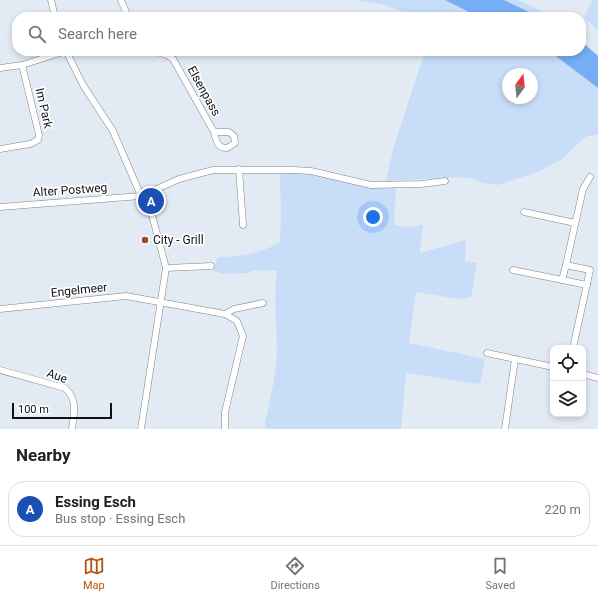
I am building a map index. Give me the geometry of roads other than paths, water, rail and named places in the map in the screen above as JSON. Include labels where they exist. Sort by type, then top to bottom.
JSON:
[{"type":"street","points":[[51,0],[54,12]]},
{"type":"street","points":[[121,0],[126,12]]},
{"type":"street","points":[[0,68],[22,65],[50,56]]},
{"type":"street","points":[[68,56],[83,85],[113,131],[141,196],[152,215],[166,268],[141,429]]},
{"type":"street","name":"Elsenpass","points":[[168,56],[173,59],[214,132]]},
{"type":"street","name":"Im Park","points":[[0,149],[30,144],[38,140],[40,135],[22,65]]},
{"type":"street","points":[[239,169],[243,225]]},
{"type":"street","name":"Alter Postweg","points":[[0,207],[141,196],[201,172],[239,169],[312,172],[371,185],[445,181]]},
{"type":"street","points":[[562,280],[583,189],[590,177]]},
{"type":"street","points":[[524,212],[575,223]]},
{"type":"street","points":[[566,265],[590,270],[574,345]]},
{"type":"street","points":[[166,268],[211,266]]},
{"type":"street","points":[[513,270],[587,284]]},
{"type":"street","name":"Engelmeer","points":[[0,309],[126,296],[226,314]]},
{"type":"street","points":[[225,429],[225,412],[243,336],[237,321],[226,314],[234,309],[263,303]]},
{"type":"street","points":[[487,353],[550,367]]},
{"type":"street","points":[[505,429],[515,359]]},
{"type":"street","name":"Aue","points":[[0,370],[65,388],[70,393],[75,403],[72,429]]},
{"type":"street","points":[[586,375],[598,378]]},
{"type":"water","points":[[445,0],[504,0],[529,12],[469,12]]},
{"type":"water","points":[[586,45],[598,56],[598,88],[556,56],[586,56]]},
{"type":"place","name":"Essing Esch","points":[[151,201]]},
{"type":"place","name":"City - Grill","points":[[145,240]]}]
